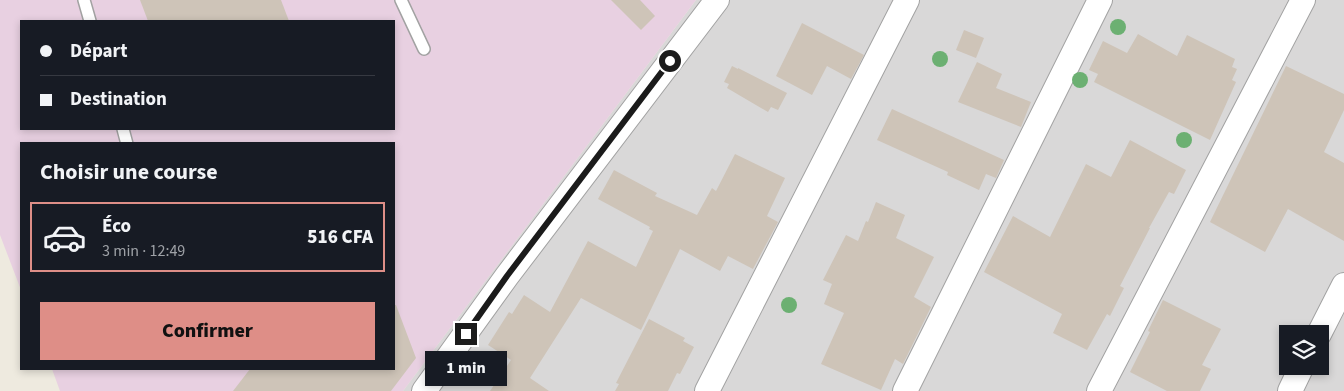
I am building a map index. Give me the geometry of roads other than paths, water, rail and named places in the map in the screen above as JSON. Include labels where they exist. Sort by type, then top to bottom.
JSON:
[{"type":"street","points":[[424,391],[507,276],[717,0]]},
{"type":"street","points":[[707,391],[908,0]]},
{"type":"street","points":[[905,391],[1100,0]]},
{"type":"street","points":[[1099,391],[1303,0]]},
{"type":"street","points":[[1324,325],[1344,285]]},
{"type":"street","points":[[1290,391],[1298,375]]},
{"type":"lane","points":[[84,0],[90,20]]},
{"type":"lane","points":[[401,0],[424,49]]}]
